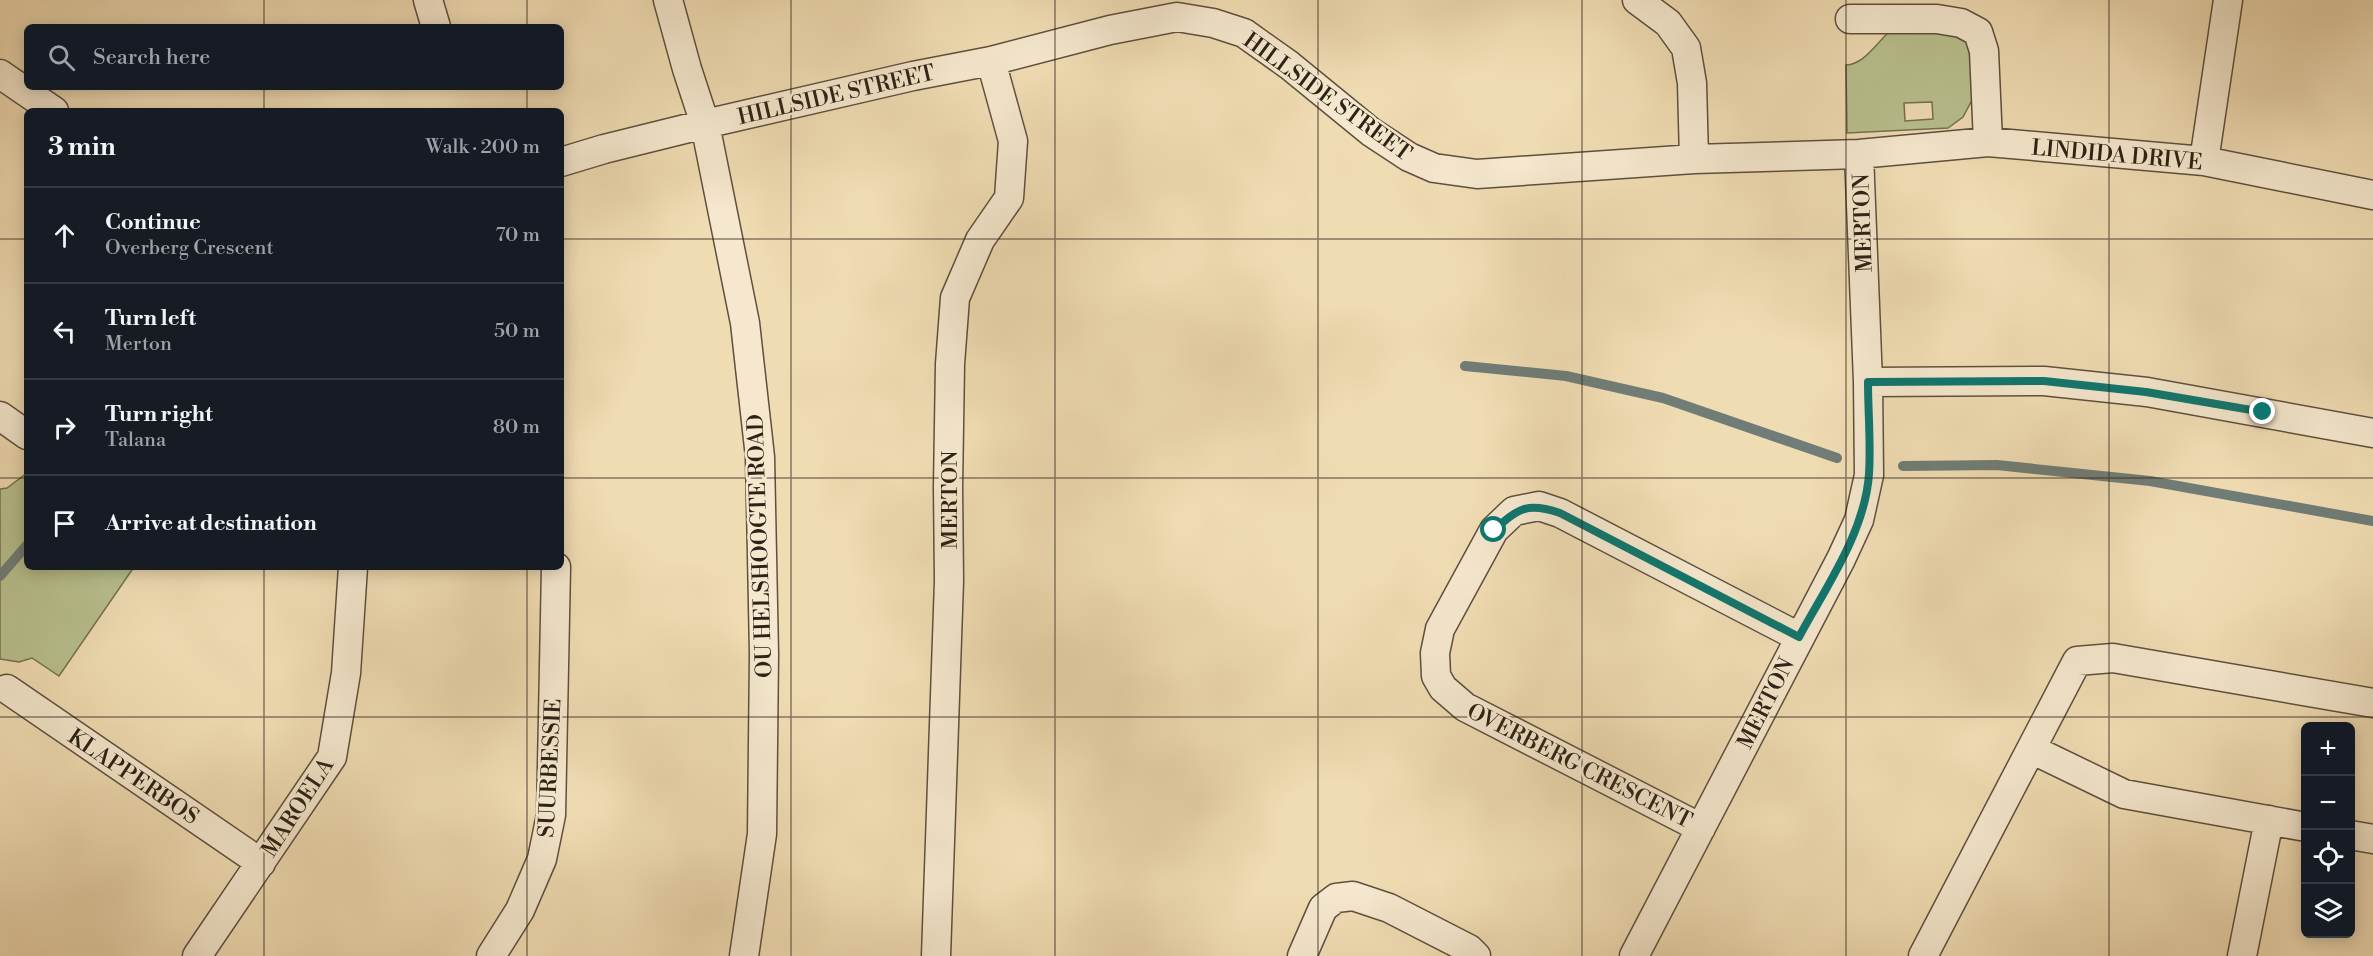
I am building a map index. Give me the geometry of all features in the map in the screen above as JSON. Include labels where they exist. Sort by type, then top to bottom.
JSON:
[{"type":"street","points":[[428,0],[435,24]]},
{"type":"street","name":"OU HELSHOOGTE ROAD","points":[[668,0],[705,124],[745,323],[760,457],[764,654],[762,834],[744,956]]},
{"type":"street","points":[[1637,0],[1668,23],[1686,48],[1692,83],[1694,159]]},
{"type":"street","points":[[2204,161],[2228,0]]},
{"type":"street","name":"HILLSIDE STREET","points":[[564,161],[705,124],[913,76],[991,61],[1181,9],[1244,33],[1289,65],[1371,132],[1409,157],[1434,168],[1478,174],[1694,159],[1859,154]]},
{"type":"street","points":[[1850,19],[1937,19],[1961,23],[1978,32],[1984,51],[1988,142]]},
{"type":"street","name":"MERTON","points":[[936,956],[949,581],[950,364],[955,298],[980,240],[1010,198],[1013,141],[991,61]]},
{"type":"street","points":[[0,74],[50,108]]},
{"type":"street","name":"LINDIDA DRIVE","points":[[1859,154],[1988,142],[2204,161],[2373,195]]},
{"type":"street","name":"MERTON","points":[[1634,956],[1841,559],[1859,519],[1869,475],[1868,382],[1859,154]]},
{"type":"street","points":[[1868,382],[2044,381],[2146,392],[2373,433]]},
{"type":"street","points":[[0,416],[24,433]]},
{"type":"street","name":"OVERBERG CRESCENT","points":[[1701,828],[1465,707],[1443,688],[1436,676],[1435,653],[1440,629],[1494,530],[1514,512],[1539,506],[1560,513],[1799,637]]},
{"type":"street","name":"MAROELA","points":[[197,956],[332,757],[346,673],[353,570]]},
{"type":"street","name":"SUURBESSIE","points":[[491,956],[520,910],[542,859],[551,815],[556,570]]},
{"type":"street","points":[[1923,956],[2077,661],[2113,658],[2373,703]]},
{"type":"street","name":"KLAPPERBOS","points":[[7,689],[261,863]]},
{"type":"street","points":[[2031,748],[2124,794],[2301,826]]},
{"type":"street","points":[[2242,956],[2269,820]]},
{"type":"street","points":[[2355,836],[2373,839]]},
{"type":"street","points":[[1302,956],[1323,908],[1336,898],[1353,896],[1389,908],[1469,949],[1476,956]]},
{"type":"green space","points":[[1940,31],[1966,39],[1971,48],[1972,100],[1963,117],[1948,128],[1847,133],[1846,65],[1864,58],[1888,33]],"holes":[[[1932,102],[1933,119],[1905,121],[1904,103]]]},
{"type":"green space","points":[[24,475],[24,570],[132,570],[59,676],[32,658],[19,662],[0,659],[0,489],[7,488]]},
{"type":"waterway","points":[[1465,366],[1566,376],[1663,398],[1837,458]]},
{"type":"waterway","points":[[1903,466],[1997,465],[2150,481],[2373,521]]},
{"type":"waterway","points":[[0,576],[24,548]]},
{"type":"route","points":[[1494,530],[1514,512],[1539,506],[1560,513],[1799,637],[1841,559],[1859,519],[1869,475],[1868,382],[2044,381],[2146,392],[2263,412]]}]
